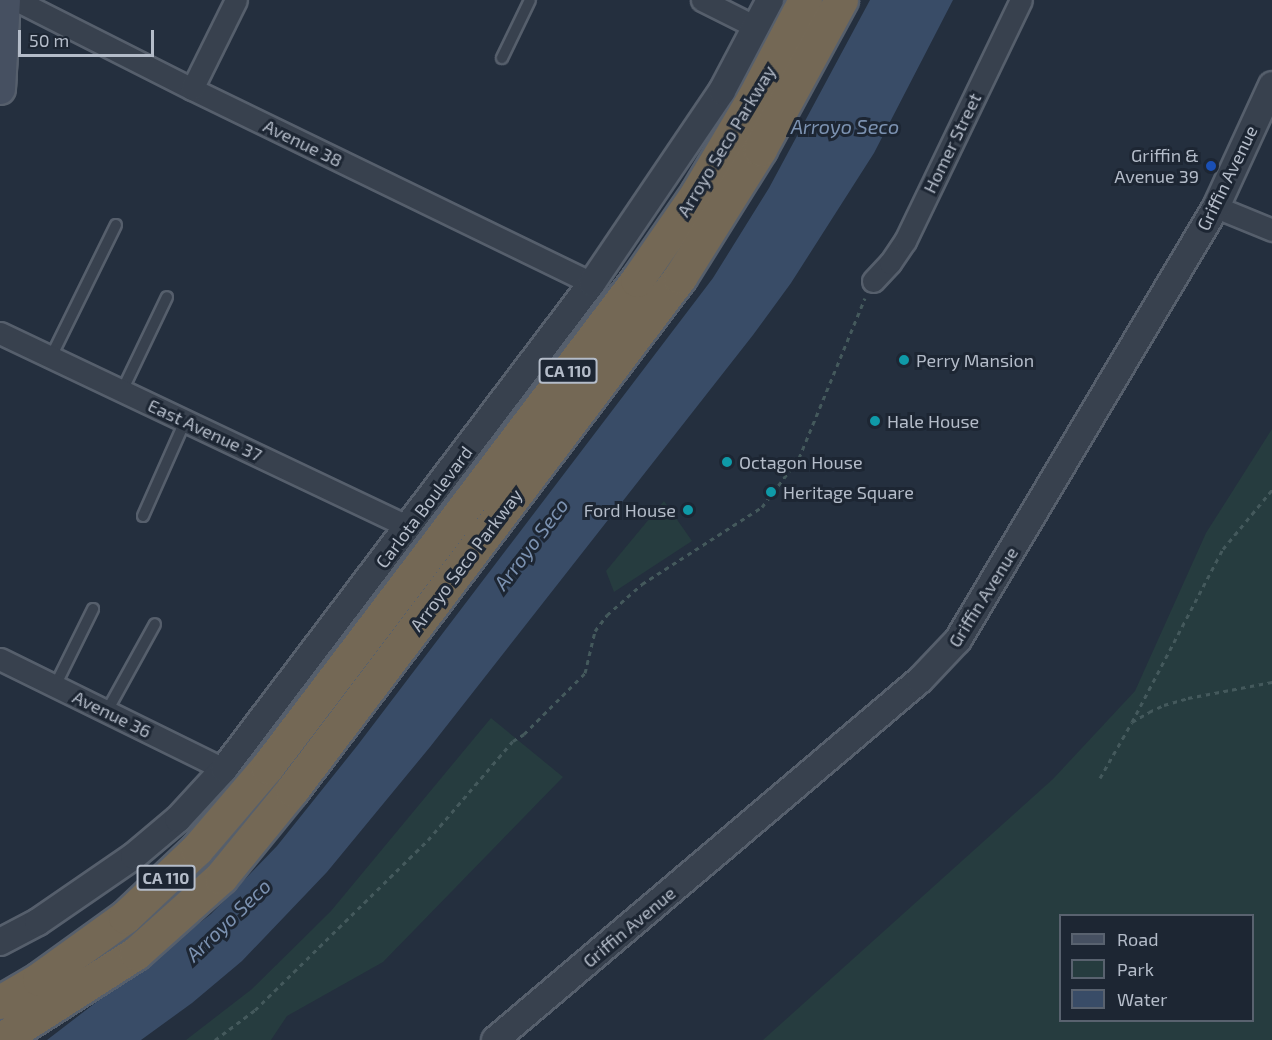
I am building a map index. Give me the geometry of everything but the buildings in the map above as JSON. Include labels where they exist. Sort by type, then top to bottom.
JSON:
[{"type":"highway","name":"Arroyo Seco Parkway","points":[[0,1002],[39,979],[124,917],[197,849],[267,767],[637,280],[697,192],[754,97],[805,0]]},
{"type":"highway","name":"Arroyo Seco Parkway","points":[[0,1040],[136,953],[221,877],[292,790],[680,277],[760,149],[841,0]]},
{"type":"main road","points":[[0,89],[5,0]]},
{"type":"street","name":"Avenue 38","points":[[16,0],[192,89],[592,283]]},
{"type":"street","points":[[192,89],[236,0]]},
{"type":"street","points":[[702,0],[756,27]]},
{"type":"street","name":"Carlota Boulevard","points":[[0,942],[57,909],[134,856],[178,819],[225,769],[592,283],[722,91],[770,0]]},
{"type":"street","name":"Homer Street","points":[[873,280],[890,263],[905,241],[1021,0]]},
{"type":"street","name":"Griffin Avenue","points":[[495,1040],[943,659],[973,618],[1216,207],[1272,85]]},
{"type":"street","points":[[1216,207],[1272,230]]},
{"type":"street","name":"East Avenue 37","points":[[0,333],[409,527]]},
{"type":"street","name":"Avenue 36","points":[[0,659],[225,769]]},
{"type":"lane","points":[[501,58],[530,0]]},
{"type":"lane","points":[[51,357],[116,225]]},
{"type":"lane","points":[[122,391],[167,297]]},
{"type":"lane","points":[[143,516],[185,421]]},
{"type":"lane","points":[[55,686],[93,609]]},
{"type":"lane","points":[[107,711],[155,624]]},
{"type":"path","points":[[214,1040],[255,1010],[428,840],[513,741],[524,734],[585,673],[595,631],[606,615],[642,584],[762,507],[799,458],[873,280]]},
{"type":"path","points":[[1100,778],[1223,549],[1272,490]]},
{"type":"path","points":[[1132,722],[1164,705],[1272,682]]},
{"type":"green space","points":[[1272,429],[1272,1040],[763,1040],[1053,779],[1135,691],[1206,533]]},
{"type":"green space","points":[[664,501],[692,541],[614,592],[606,571]]},
{"type":"green space","points":[[491,718],[563,777],[383,962],[287,1016],[271,1040],[186,1040],[252,989],[331,911]]},
{"type":"water","name":"Arroyo Seco","points":[[870,0],[953,0],[874,153],[791,283],[753,335],[430,747],[327,872],[242,961],[192,1003],[141,1040],[47,1040],[211,914],[277,846],[357,746],[713,278],[769,188]]},
{"type":"place","name":"Griffin & Avenue 39","points":[[1211,166]]},
{"type":"place","name":"Perry Mansion","points":[[904,360]]},
{"type":"place","name":"Hale House","points":[[875,421]]},
{"type":"place","name":"Octagon House","points":[[727,462]]},
{"type":"place","name":"Heritage Square","points":[[771,492]]},
{"type":"place","name":"Ford House","points":[[688,510]]}]
